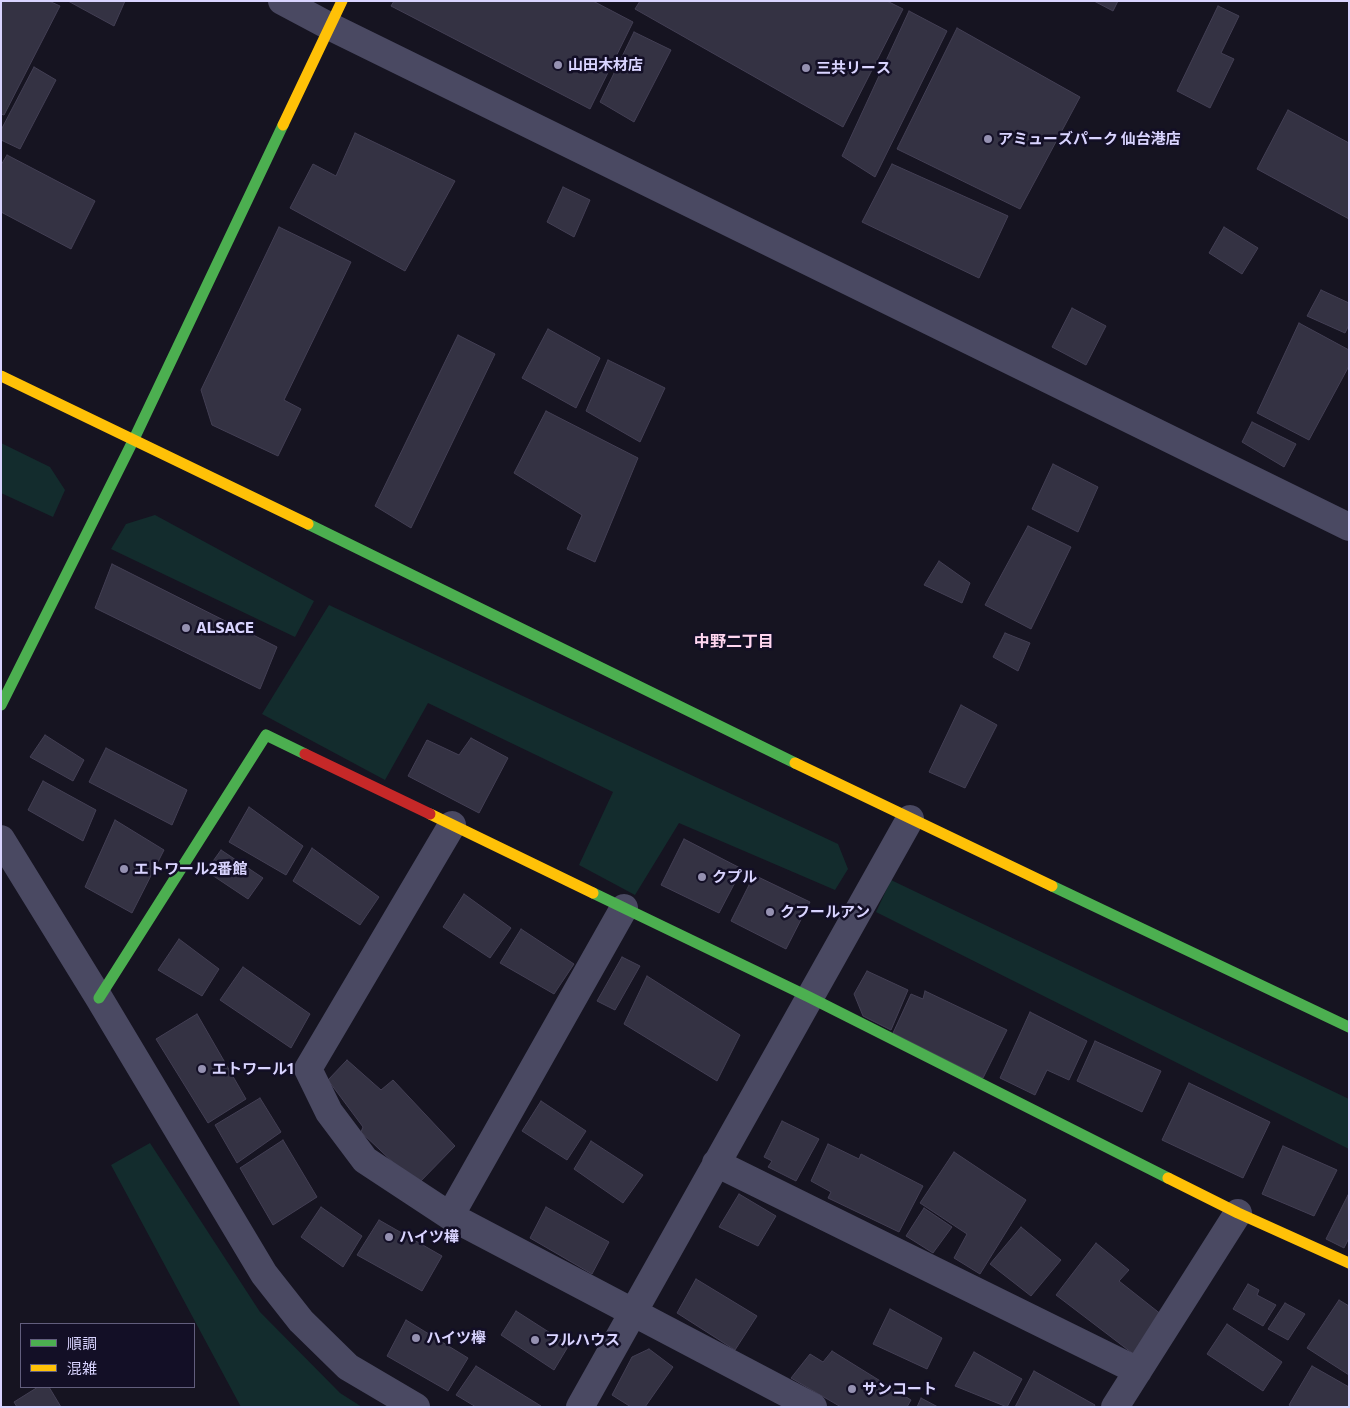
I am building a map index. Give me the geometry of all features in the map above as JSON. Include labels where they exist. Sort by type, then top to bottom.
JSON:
[{"type":"street","points":[[282,1],[329,26],[1349,527]]},
{"type":"street","points":[[1,705],[8,674],[134,439],[342,1]]},
{"type":"street","points":[[1,376],[134,439],[910,819],[1349,1027]]},
{"type":"street","points":[[99,998],[266,735],[809,997],[1238,1213],[1349,1263]]},
{"type":"street","points":[[580,1407],[910,819]]},
{"type":"street","points":[[452,825],[308,1069],[329,1112],[365,1160],[450,1216],[813,1407]]},
{"type":"street","points":[[1,839],[99,998],[264,1274],[301,1321],[348,1367],[416,1407]]},
{"type":"street","points":[[450,1216],[624,908]]},
{"type":"street","points":[[716,1163],[1138,1371]]},
{"type":"street","points":[[1115,1407],[1238,1213]]},
{"type":"green space","points":[[1,443],[50,467],[65,490],[53,517],[1,493]]},
{"type":"green space","points":[[155,515],[314,601],[295,637],[111,549],[126,524]]},
{"type":"green space","points":[[329,605],[838,844],[848,869],[835,890],[679,823],[635,895],[579,865],[613,792],[428,703],[385,780],[262,714]]},
{"type":"green space","points":[[891,880],[1349,1099],[1349,1149],[876,912]]},
{"type":"green space","points":[[150,1143],[260,1312],[340,1393],[362,1407],[241,1407],[111,1165]]},
{"type":"building","points":[[1,1],[49,1],[60,6],[4,115],[1,114]]},
{"type":"building","points":[[68,1],[125,1],[114,26]]},
{"type":"building","name":"山田木材店","points":[[394,1],[593,1],[633,22],[590,109],[391,6]]},
{"type":"building","name":"三共リース","points":[[640,1],[887,1],[903,9],[843,127],[635,9]]},
{"type":"building","points":[[1094,1],[1118,1],[1113,11]]},
{"type":"building","points":[[1218,6],[1239,16],[1221,53],[1234,59],[1210,108],[1177,91]]},
{"type":"building","points":[[909,11],[947,31],[875,177],[842,156]]},
{"type":"building","points":[[957,28],[1080,97],[1020,209],[897,149]]},
{"type":"building","points":[[634,32],[671,50],[634,122],[600,102]]},
{"type":"building","points":[[34,67],[56,80],[20,149],[1,140],[1,130]]},
{"type":"building","points":[[1288,110],[1349,143],[1349,219],[1257,169]]},
{"type":"building","points":[[355,133],[455,181],[405,271],[290,208],[313,164],[336,176]]},
{"type":"building","points":[[7,155],[95,201],[71,249],[1,212],[1,165]]},
{"type":"building","points":[[892,164],[1008,216],[979,278],[862,222]]},
{"type":"building","points":[[563,187],[590,200],[574,237],[547,222]]},
{"type":"building","points":[[279,227],[351,262],[284,400],[301,409],[278,456],[212,425],[201,390]]},
{"type":"building","points":[[1224,227],[1258,248],[1242,274],[1209,253]]},
{"type":"building","points":[[1321,290],[1349,303],[1349,325],[1345,333],[1307,316]]},
{"type":"building","points":[[1072,308],[1106,326],[1086,365],[1052,347]]},
{"type":"building","points":[[1299,323],[1349,350],[1349,366],[1309,440],[1257,413]]},
{"type":"building","points":[[548,329],[600,358],[576,408],[522,378]]},
{"type":"building","points":[[458,335],[495,354],[411,528],[375,506]]},
{"type":"building","points":[[608,360],[665,388],[640,442],[586,411]]},
{"type":"building","points":[[546,411],[638,458],[595,562],[567,549],[582,515],[514,473]]},
{"type":"building","points":[[1252,422],[1296,444],[1284,467],[1242,442]]},
{"type":"building","points":[[1053,464],[1098,487],[1078,532],[1032,509]]},
{"type":"building","points":[[1028,526],[1071,547],[1031,629],[985,605]]},
{"type":"building","points":[[939,561],[970,583],[962,603],[924,585]]},
{"type":"building","name":"ALSACE","points":[[112,564],[277,647],[260,689],[95,608]]},
{"type":"building","points":[[1005,633],[1030,643],[1018,671],[993,657]]},
{"type":"building","points":[[961,705],[997,725],[965,788],[929,772]]},
{"type":"building","points":[[45,735],[84,760],[73,781],[30,757]]},
{"type":"building","points":[[471,738],[508,758],[479,813],[408,776],[427,740],[459,755]]},
{"type":"building","points":[[106,748],[187,790],[172,825],[89,782]]},
{"type":"building","points":[[43,781],[96,810],[83,841],[28,810]]},
{"type":"building","points":[[249,807],[303,846],[286,875],[229,842]]},
{"type":"building","name":"エトワール2番館","points":[[115,820],[164,850],[132,913],[85,887]]},
{"type":"building","name":"クプル","points":[[684,839],[742,869],[719,913],[661,885]]},
{"type":"building","points":[[312,848],[379,897],[360,925],[293,881]]},
{"type":"building","points":[[221,850],[263,878],[248,899],[206,871]]},
{"type":"building","name":"クフールアン","points":[[754,875],[810,902],[786,949],[731,921]]},
{"type":"building","points":[[464,894],[511,928],[490,958],[443,927]]},
{"type":"building","points":[[521,929],[574,964],[554,994],[500,963]]},
{"type":"building","points":[[179,939],[219,969],[202,996],[158,970]]},
{"type":"building","points":[[622,957],[640,966],[615,1010],[597,1001]]},
{"type":"building","points":[[243,967],[310,1014],[291,1048],[220,1000]]},
{"type":"building","points":[[867,971],[908,990],[891,1030],[863,1016],[854,994]]},
{"type":"building","points":[[647,976],[740,1035],[717,1081],[624,1024]]},
{"type":"building","points":[[925,991],[1007,1030],[983,1078],[893,1033],[911,994],[923,999]]},
{"type":"building","points":[[1030,1012],[1087,1041],[1069,1080],[1047,1070],[1035,1095],[1000,1078]]},
{"type":"building","name":"エトワール1","points":[[197,1014],[246,1099],[208,1123],[156,1039]]},
{"type":"building","points":[[1095,1041],[1161,1071],[1142,1112],[1077,1081]]},
{"type":"building","points":[[347,1060],[381,1090],[393,1080],[455,1146],[417,1185],[361,1132],[363,1127],[328,1080]]},
{"type":"building","points":[[1189,1083],[1270,1122],[1243,1178],[1162,1140]]},
{"type":"building","points":[[260,1098],[281,1132],[237,1163],[215,1125]]},
{"type":"building","points":[[541,1101],[586,1131],[567,1160],[522,1131]]},
{"type":"building","points":[[782,1121],[819,1139],[796,1181],[768,1167],[772,1161],[764,1157]]},
{"type":"building","points":[[283,1140],[317,1197],[273,1225],[240,1168]]},
{"type":"building","points":[[591,1141],[643,1175],[623,1203],[574,1169]]},
{"type":"building","points":[[828,1144],[859,1159],[861,1154],[923,1186],[899,1232],[828,1198],[831,1192],[811,1181]]},
{"type":"building","points":[[1283,1146],[1337,1170],[1314,1216],[1262,1194]]},
{"type":"building","points":[[954,1152],[1026,1200],[980,1274],[954,1258],[967,1234],[920,1203]]},
{"type":"building","points":[[739,1194],[776,1216],[758,1246],[719,1227]]},
{"type":"building","points":[[1348,1195],[1349,1238],[1344,1248],[1326,1239]]},
{"type":"building","points":[[321,1207],[362,1236],[343,1267],[301,1237]]},
{"type":"building","points":[[546,1207],[609,1242],[592,1274],[530,1238]]},
{"type":"building","points":[[924,1208],[952,1227],[933,1253],[906,1236]]},
{"type":"building","name":"ハイツ樺","points":[[379,1220],[442,1256],[422,1291],[357,1255]]},
{"type":"building","points":[[1021,1227],[1061,1260],[1031,1296],[990,1264]]},
{"type":"building","points":[[1096,1243],[1129,1270],[1119,1281],[1162,1315],[1136,1356],[1056,1295]]},
{"type":"building","points":[[696,1279],[757,1316],[735,1350],[677,1313]]},
{"type":"building","points":[[1248,1284],[1259,1290],[1257,1295],[1276,1305],[1263,1326],[1233,1309]]},
{"type":"building","points":[[1339,1300],[1349,1306],[1349,1375],[1307,1348]]},
{"type":"building","points":[[1285,1303],[1305,1314],[1288,1340],[1268,1329]]},
{"type":"building","points":[[890,1309],[942,1338],[927,1369],[873,1344]]},
{"type":"building","name":"フルハウス","points":[[516,1311],[569,1345],[554,1370],[501,1335]]},
{"type":"building","name":"ハイツ欅","points":[[406,1320],[468,1358],[448,1391],[387,1356]]},
{"type":"building","points":[[1227,1324],[1282,1362],[1263,1391],[1207,1354]]},
{"type":"building","points":[[649,1349],[673,1367],[645,1407],[631,1407],[612,1395],[632,1357]]},
{"type":"building","name":"サンコート","points":[[832,1351],[911,1400],[907,1407],[841,1407],[791,1378],[810,1354],[823,1362]]},
{"type":"building","points":[[974,1352],[1022,1379],[1007,1407],[955,1386]]},
{"type":"building","points":[[476,1366],[541,1407],[476,1407],[456,1395]]},
{"type":"building","points":[[1312,1366],[1349,1387],[1349,1407],[1292,1407],[1289,1405]]},
{"type":"building","points":[[1034,1371],[1095,1405],[1094,1407],[1015,1407]]},
{"type":"building","points":[[36,1388],[50,1388],[61,1407],[17,1407],[14,1402]]},
{"type":"building","points":[[921,1398],[938,1407],[917,1407]]},
{"type":"traffic: fast","points":[[1,705],[134,439],[283,125]]},
{"type":"traffic: fast","points":[[308,524],[795,763]]},
{"type":"traffic: fast","points":[[99,998],[266,735],[305,754]]},
{"type":"traffic: fast","points":[[1052,886],[1349,1027]]},
{"type":"traffic: fast","points":[[593,893],[809,997],[1168,1178]]},
{"type":"traffic: slow","points":[[283,125],[342,1]]},
{"type":"traffic: slow","points":[[1,376],[308,524]]},
{"type":"traffic: slow","points":[[795,763],[1052,886]]},
{"type":"traffic: slow","points":[[430,814],[593,893]]},
{"type":"traffic: slow","points":[[1168,1178],[1238,1213],[1349,1263]]},
{"type":"traffic: jam","points":[[305,754],[430,814]]},
{"type":"place","name":"山田木材店","points":[[558,65]]},
{"type":"place","name":"三共リース","points":[[806,68]]},
{"type":"place","name":"アミューズパーク 仙台港店","points":[[988,139]]},
{"type":"place","name":"ALSACE","points":[[186,628]]},
{"type":"place","name":"エトワール2番館","points":[[124,869]]},
{"type":"place","name":"クプル","points":[[702,877]]},
{"type":"place","name":"クフールアン","points":[[770,912]]},
{"type":"place","name":"エトワール1","points":[[202,1069]]},
{"type":"place","name":"ハイツ樺","points":[[389,1237]]},
{"type":"place","name":"ハイツ欅","points":[[416,1338]]},
{"type":"place","name":"フルハウス","points":[[535,1340]]},
{"type":"place","name":"サンコート","points":[[852,1389]]},
{"type":"district","name":"中野二丁目","points":[[734,642]]}]
